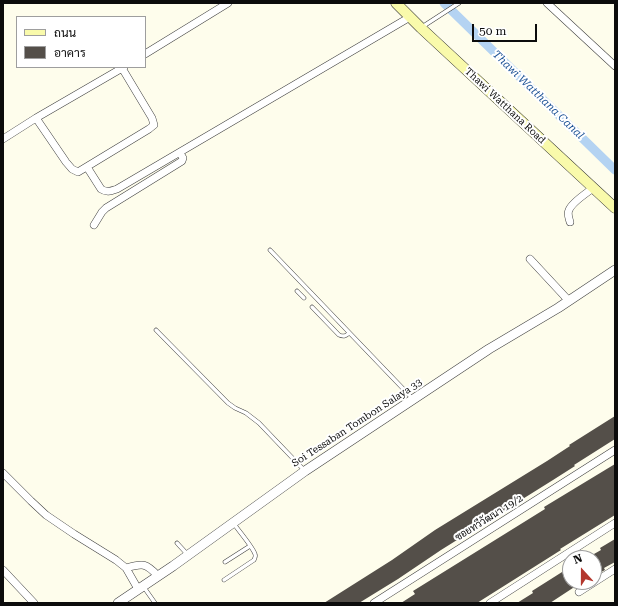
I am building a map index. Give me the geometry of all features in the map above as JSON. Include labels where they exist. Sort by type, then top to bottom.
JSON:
[{"type":"main road","name":"Thawi Watthana Road","points":[[396,3],[615,208]]},
{"type":"street","points":[[146,53],[228,3]]},
{"type":"street","points":[[548,3],[615,66]]},
{"type":"street","points":[[87,167],[101,189],[105,192],[117,190],[410,17]]},
{"type":"street","points":[[3,140],[36,118],[123,68],[152,118],[154,125],[78,172],[72,169],[66,162],[36,118]]},
{"type":"street","points":[[94,225],[106,208],[182,160],[183,158],[180,153]]},
{"type":"street","points":[[570,222],[568,210],[593,188]]},
{"type":"street","points":[[530,259],[569,301]]},
{"type":"street","name":"Soi Tessaban Tombon Salaya 33","points":[[118,603],[305,471],[489,349],[569,301],[615,270]]},
{"type":"street","name":"ซอยทวีวัฒนา 19/2","points":[[374,603],[615,450]]},
{"type":"street","points":[[3,473],[46,515],[126,568],[141,587]]},
{"type":"street","points":[[490,603],[615,523]]},
{"type":"street","points":[[126,568],[143,565],[149,567],[158,576]]},
{"type":"street","points":[[579,592],[615,569]]},
{"type":"street","points":[[3,570],[34,603]]},
{"type":"lane","points":[[421,28],[460,3]]},
{"type":"lane","points":[[270,250],[413,399]]},
{"type":"lane","points":[[297,291],[304,298]]},
{"type":"lane","points":[[312,307],[339,335],[346,336],[349,333]]},
{"type":"lane","points":[[156,330],[228,403],[246,413],[259,423],[305,471]]},
{"type":"lane","points":[[224,580],[254,560],[255,556],[250,546],[233,522]]},
{"type":"lane","points":[[177,543],[188,555]]},
{"type":"lane","points":[[224,562],[250,546]]},
{"type":"lane","points":[[141,587],[155,603]]},
{"type":"building","points":[[615,416],[615,439],[574,465],[575,466],[359,603],[324,603],[392,560],[435,530],[547,461],[570,446],[569,445]]},
{"type":"building","points":[[615,464],[615,515],[477,603],[401,603],[415,594],[413,591],[545,509],[544,507]]},
{"type":"building","points":[[615,539],[615,562],[604,568],[605,570],[602,572],[602,550],[600,548]]},
{"type":"building","points":[[562,572],[562,590],[570,590],[550,603],[517,603],[533,593],[532,591]]},
{"type":"waterway","name":"Thawi Watthana Canal","points":[[444,3],[615,170]]}]
